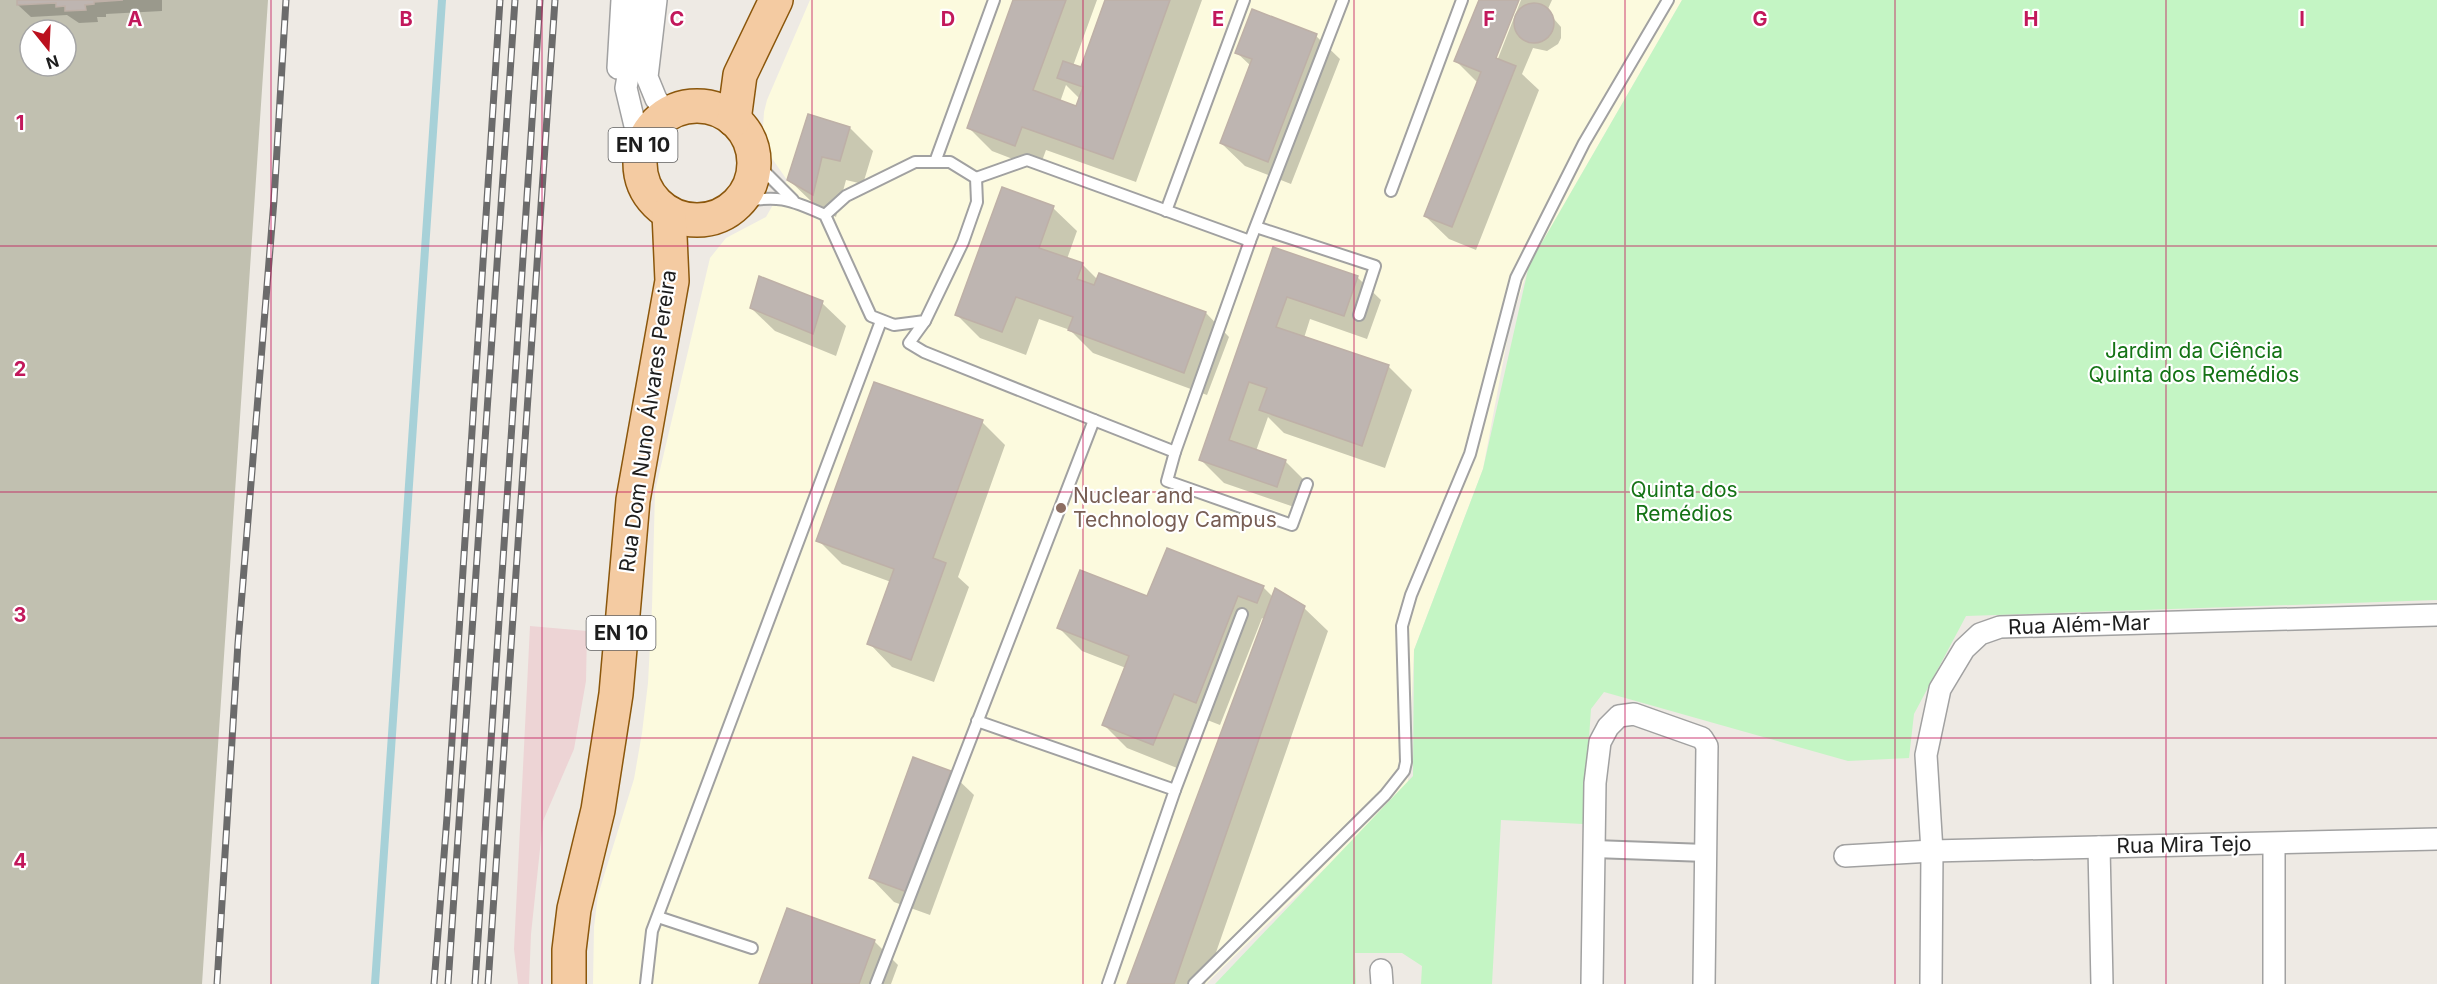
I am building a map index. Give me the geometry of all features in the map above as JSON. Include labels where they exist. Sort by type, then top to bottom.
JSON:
[{"type":"main road","name":"EN 10","points":[[669,213],[655,202],[645,187],[640,169],[641,151],[647,136],[668,114],[686,107],[705,107],[740,75],[776,0]]},
{"type":"main road","name":"EN 10","points":[[672,281],[725,211],[750,185],[754,164],[742,131],[740,75]]},
{"type":"main road","points":[[705,107],[721,111],[742,131]]},
{"type":"main road","points":[[669,213],[690,220],[725,211]]},
{"type":"main road","name":"Rua Dom Nuno Álvares Pereira","points":[[569,984],[568,951],[574,909],[598,810],[616,694],[633,500],[672,281],[669,213]]},
{"type":"street","points":[[622,0],[618,67],[626,88],[641,151]]},
{"type":"street","points":[[626,88],[641,0]]},
{"type":"street","points":[[656,0],[647,77],[656,99],[668,114]]},
{"type":"street","name":"Rua Além-Mar","points":[[1931,984],[1932,851],[1926,754],[1940,689],[1964,649],[1980,634],[2001,627],[2437,615]]},
{"type":"street","points":[[1592,984],[1595,783],[1600,742],[1608,727],[1619,716],[1634,714],[1702,738],[1707,746],[1704,984]]},
{"type":"street","name":"Rua Mira Tejo","points":[[1845,856],[1932,851],[2437,839]]},
{"type":"street","points":[[2274,844],[2274,984]]},
{"type":"street","points":[[2099,847],[2102,984]]},
{"type":"street","points":[[1594,849],[1706,853]]},
{"type":"lane","points":[[648,56],[665,0]]},
{"type":"lane","points":[[935,162],[994,0]]},
{"type":"lane","points":[[1166,210],[1244,0]]},
{"type":"lane","points":[[1307,483],[1292,525],[1167,481],[1175,452],[1250,241],[1343,0]]},
{"type":"lane","points":[[1391,191],[1462,0]]},
{"type":"lane","points":[[1194,984],[1385,795],[1404,771],[1406,762],[1402,626],[1411,595],[1470,454],[1516,278],[1526,254],[1584,143],[1668,0]]},
{"type":"lane","points":[[742,131],[762,169],[793,200]]},
{"type":"lane","points":[[976,178],[1027,160],[1250,241]]},
{"type":"lane","points":[[825,215],[846,196],[915,162],[950,162],[976,178]]},
{"type":"lane","points":[[976,178],[976,202],[963,242],[925,321],[909,343],[924,352],[1175,452]]},
{"type":"lane","points":[[725,211],[763,197],[793,200],[825,215],[871,316],[894,325],[925,321]]},
{"type":"lane","points":[[1256,226],[1375,266],[1359,315]]},
{"type":"lane","points":[[646,984],[652,931],[881,321]]},
{"type":"lane","points":[[876,984],[1094,420]]},
{"type":"lane","points":[[1108,984],[1175,790],[1242,614]]},
{"type":"lane","points":[[977,722],[1175,790]]},
{"type":"lane","points":[[658,917],[752,948]]},
{"type":"shaded area","points":[[0,0],[268,0],[202,984],[0,984]]},
{"type":"shaded area","name":"Nuclear and Technology Campus","points":[[810,0],[1682,0],[1529,265],[1510,325],[1483,469],[1414,650],[1408,781],[1397,798],[1206,984],[593,984],[594,927],[598,895],[634,779],[642,733],[648,683],[655,491],[710,258],[726,238],[766,217],[787,180],[771,157],[763,127],[764,112]]},
{"type":"shaded area","points":[[530,626],[587,631],[586,681],[574,749],[543,821],[531,934],[529,984],[518,984],[514,949]]},
{"type":"green space","points":[[1682,0],[2437,0],[2437,600],[1966,616],[1914,714],[1909,758],[1848,761],[1604,692],[1591,709],[1583,824],[1501,820],[1492,984],[1421,984],[1422,966],[1402,953],[1355,953],[1356,984],[1215,984],[1413,776],[1414,650],[1483,469],[1529,265]]},
{"type":"building","points":[[17,0],[123,0],[94,2],[94,4],[85,5],[86,10],[65,11],[65,6],[56,7],[56,3],[17,5]]},
{"type":"building","points":[[1013,0],[1066,0],[1033,90],[1076,106],[1083,87],[1057,78],[1063,61],[1081,67],[1105,0],[1170,0],[1113,159],[1022,127],[1015,146],[967,128]]},
{"type":"building","points":[[1479,0],[1519,0],[1496,58],[1516,66],[1452,227],[1424,216],[1481,72],[1454,61]]},
{"type":"building","points":[[1534,3],[1542,4],[1548,9],[1553,15],[1553,31],[1548,37],[1542,42],[1534,43],[1526,42],[1520,37],[1515,31],[1514,23],[1515,15],[1520,9],[1526,4]]},
{"type":"building","points":[[1252,9],[1317,34],[1268,162],[1220,143],[1252,59],[1235,53]]},
{"type":"building","points":[[808,114],[850,127],[840,161],[822,157],[813,195],[787,180]]},
{"type":"building","points":[[1002,187],[1054,206],[1039,248],[1083,263],[1077,279],[1094,285],[1099,273],[1206,312],[1184,373],[1068,330],[1073,317],[1016,297],[1002,332],[955,315]]},
{"type":"building","points":[[1273,247],[1358,276],[1344,316],[1287,297],[1276,327],[1389,365],[1362,446],[1259,410],[1267,388],[1249,382],[1229,440],[1286,460],[1277,487],[1199,460]]},
{"type":"building","points":[[759,276],[823,301],[813,334],[750,308]]},
{"type":"building","points":[[874,382],[983,420],[933,558],[946,563],[911,660],[867,644],[894,569],[816,541]]},
{"type":"building","points":[[1167,548],[1264,586],[1257,603],[1238,596],[1196,703],[1174,694],[1153,745],[1102,725],[1129,656],[1057,628],[1080,570],[1147,596]]},
{"type":"building","points":[[1275,588],[1305,606],[1174,984],[1127,984]]},
{"type":"building","points":[[913,757],[951,771],[907,892],[869,878]]},
{"type":"building","points":[[787,908],[875,940],[859,984],[759,984]]},
{"type":"waterway","points":[[375,984],[442,0]]},
{"type":"railway","points":[[217,984],[238,643],[274,200],[286,0]]},
{"type":"railway","points":[[434,984],[500,0]]},
{"type":"railway","points":[[448,984],[515,0]]},
{"type":"railway","points":[[475,984],[540,0]]},
{"type":"railway","points":[[488,984],[555,0]]},
{"type":"place","name":"Nuclear and Technology Campus","points":[[1061,508]]},
{"type":"park label","name":"Jardim da Ciência Quinta dos Remédios","points":[[2194,363]]},
{"type":"park label","name":"Quinta dos Remédios","points":[[1684,502]]}]
